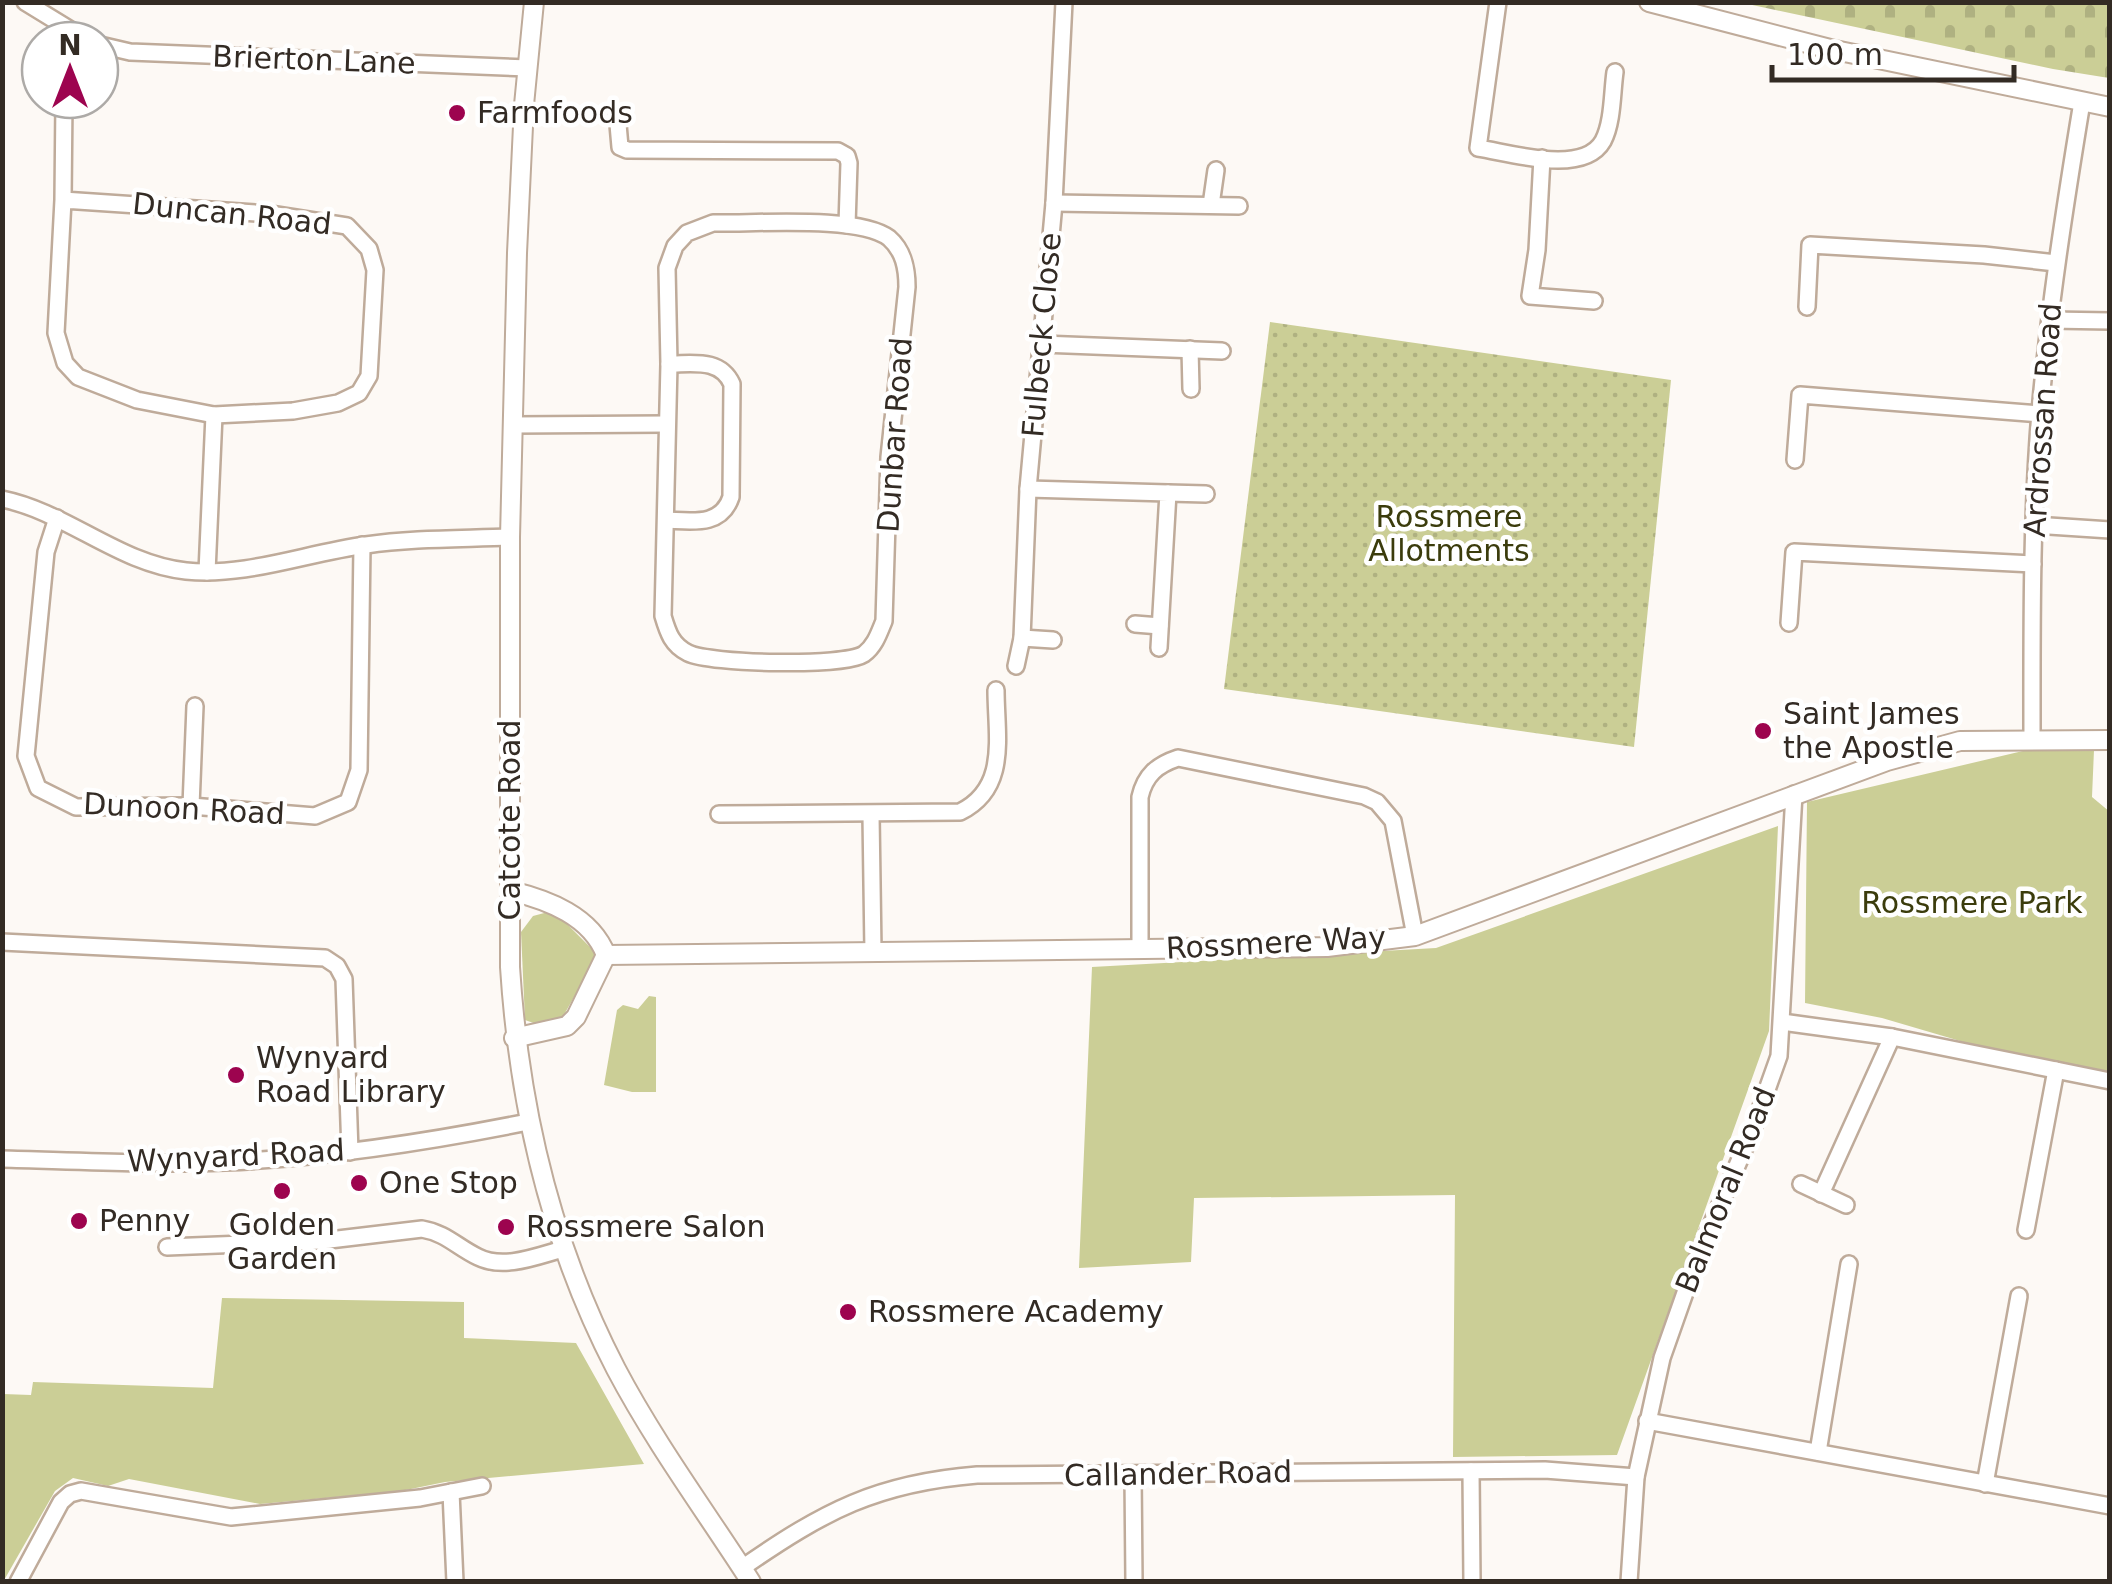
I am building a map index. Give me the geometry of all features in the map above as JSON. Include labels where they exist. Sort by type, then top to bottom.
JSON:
[{"type":"street","points":[[26,2],[52,20]]},
{"type":"street","name":"Catcote Road","points":[[534,2],[518,233],[510,538],[510,967],[514,1038],[528,1122],[564,1249],[618,1372],[747,1574]]},
{"type":"street","name":"Fulbeck Close","points":[[1016,666],[1022,638],[1028,489],[1054,203],[1064,2]]},
{"type":"street","points":[[1498,2],[1478,148],[1578,160],[1593,153],[1607,128],[1615,72]]},
{"type":"street","points":[[1649,2],[1830,49],[2110,107]]},
{"type":"street","name":"Brierton Lane","points":[[120,50],[528,68]]},
{"type":"street","name":"Ardrossan Road","points":[[2032,741],[2033,564],[2040,414],[2056,263],[2082,102]]},
{"type":"street","points":[[618,113],[620,147],[627,150],[838,151],[849,162],[847,224]]},
{"type":"street","name":"Duncan Road","points":[[64,120],[64,200],[56,333],[65,363],[78,377],[136,400],[214,415],[292,411],[338,402],[359,392],[370,376],[375,270],[369,249],[347,226],[167,204],[64,200]]},
{"type":"street","points":[[1542,158],[1530,296],[1594,301]]},
{"type":"street","points":[[1211,206],[1216,170]]},
{"type":"street","points":[[1054,203],[1239,206]]},
{"type":"street","name":"Dunbar Road","points":[[713,224],[847,224],[874,230],[890,239],[901,253],[907,270],[890,458],[884,621],[876,640],[863,654],[838,662],[719,660],[697,657],[670,638],[663,616],[669,364],[667,268],[675,246],[687,234],[713,224]]},
{"type":"street","points":[[1807,307],[1810,245],[2056,263]]},
{"type":"street","points":[[2050,320],[2110,321]]},
{"type":"street","points":[[1042,344],[1222,351]]},
{"type":"street","points":[[1190,349],[1190,388]]},
{"type":"street","points":[[666,520],[715,519],[731,497],[732,384],[728,374],[710,364],[669,364]]},
{"type":"street","points":[[1795,460],[1800,395],[2040,414]]},
{"type":"street","points":[[207,572],[214,415]]},
{"type":"street","points":[[514,425],[665,424]]},
{"type":"street","points":[[1028,489],[1206,494]]},
{"type":"street","points":[[1158,648],[1168,493]]},
{"type":"street","points":[[2,499],[57,518],[123,552],[181,570],[207,572],[245,570],[362,545],[510,538]]},
{"type":"street","name":"Dunoon Road","points":[[57,518],[46,552],[26,756],[38,788],[76,808],[191,806],[315,816],[348,802],[359,770],[362,545]]},
{"type":"street","points":[[2034,525],[2110,530]]},
{"type":"street","points":[[1789,623],[1794,552],[2033,564]]},
{"type":"street","points":[[1135,624],[1160,626]]},
{"type":"street","points":[[1022,638],[1053,640]]},
{"type":"street","points":[[720,814],[960,812],[978,801],[995,776],[996,690]]},
{"type":"street","points":[[191,806],[195,706]]},
{"type":"street","name":"Rossmere Way","points":[[606,955],[1327,947],[1415,936],[1886,761],[1960,741],[2110,740]]},
{"type":"street","points":[[1140,949],[1140,797],[1148,776],[1178,758],[1306,783],[1377,802],[1393,821],[1415,936]]},
{"type":"street","name":"Balmoral Road","points":[[1629,1582],[1636,1477],[1662,1358],[1699,1252],[1753,1129],[1779,1056],[1794,794]]},
{"type":"street","points":[[871,815],[873,952]]},
{"type":"street","points":[[511,891],[544,899],[561,908],[601,942],[606,955],[576,1017],[567,1026],[514,1038]]},
{"type":"street","points":[[2,942],[325,958],[338,966],[344,979],[350,1152]]},
{"type":"street","points":[[1782,1022],[1892,1037],[2110,1081]]},
{"type":"street","points":[[1821,1194],[1892,1037]]},
{"type":"street","points":[[2026,1230],[2056,1070]]},
{"type":"street","name":"Wynyard Road","points":[[2,1158],[168,1164],[350,1152],[528,1122]]},
{"type":"street","points":[[1801,1184],[1846,1204]]},
{"type":"street","points":[[167,1247],[321,1241],[422,1229],[437,1232],[474,1256],[500,1264],[564,1249]]},
{"type":"street","points":[[1818,1452],[1849,1264]]},
{"type":"street","points":[[1986,1484],[2018,1296]]},
{"type":"street","points":[[1647,1420],[2110,1506]]},
{"type":"street","name":"Callander Road","points":[[747,1574],[822,1517],[887,1488],[932,1479],[1545,1470],[1636,1477]]},
{"type":"street","points":[[1471,1471],[1472,1582]]},
{"type":"street","points":[[1133,1474],[1134,1582]]},
{"type":"street","points":[[18,1582],[61,1502],[81,1490],[231,1517],[482,1486]]},
{"type":"street","points":[[451,1492],[455,1582]]},
{"type":"green space","points":[[1743,3],[2109,3],[2109,78],[2053,69]]},
{"type":"green space","name":"Rossmere Allotments","points":[[1270,322],[1671,380],[1634,747],[1224,689]]},
{"type":"green space","name":"Rossmere Park","points":[[2027,750],[2094,750],[2092,797],[2110,812],[2109,1085],[1882,1018],[1805,1003],[1807,802]]},
{"type":"green space","points":[[1778,826],[1769,1031],[1617,1455],[1453,1457],[1455,1195],[1194,1198],[1191,1262],[1079,1268],[1092,967],[1436,948]]},
{"type":"green space","points":[[548,912],[562,919],[598,955],[561,1020],[542,1026],[525,1020],[521,932],[533,916]]},
{"type":"green space","points":[[649,996],[656,997],[656,1092],[632,1092],[604,1085],[617,1010],[623,1005],[638,1009]]},
{"type":"green space","points":[[222,1298],[464,1302],[464,1338],[576,1343],[644,1464],[260,1504],[129,1479],[108,1486],[73,1478],[55,1491],[3,1582],[3,1394],[31,1395],[33,1382],[213,1388]]},
{"type":"place","name":"Farmfoods","points":[[457,113]]},
{"type":"place","name":"Saint James the Apostle","points":[[1763,731]]},
{"type":"place","name":"Wynyard Road Library","points":[[236,1075]]},
{"type":"place","name":"One Stop","points":[[359,1183]]},
{"type":"place","name":"Golden Garden","points":[[282,1191]]},
{"type":"place","name":"Penny","points":[[79,1221]]},
{"type":"place","name":"Rossmere Salon","points":[[506,1227]]},
{"type":"place","name":"Rossmere Academy","points":[[848,1312]]}]
